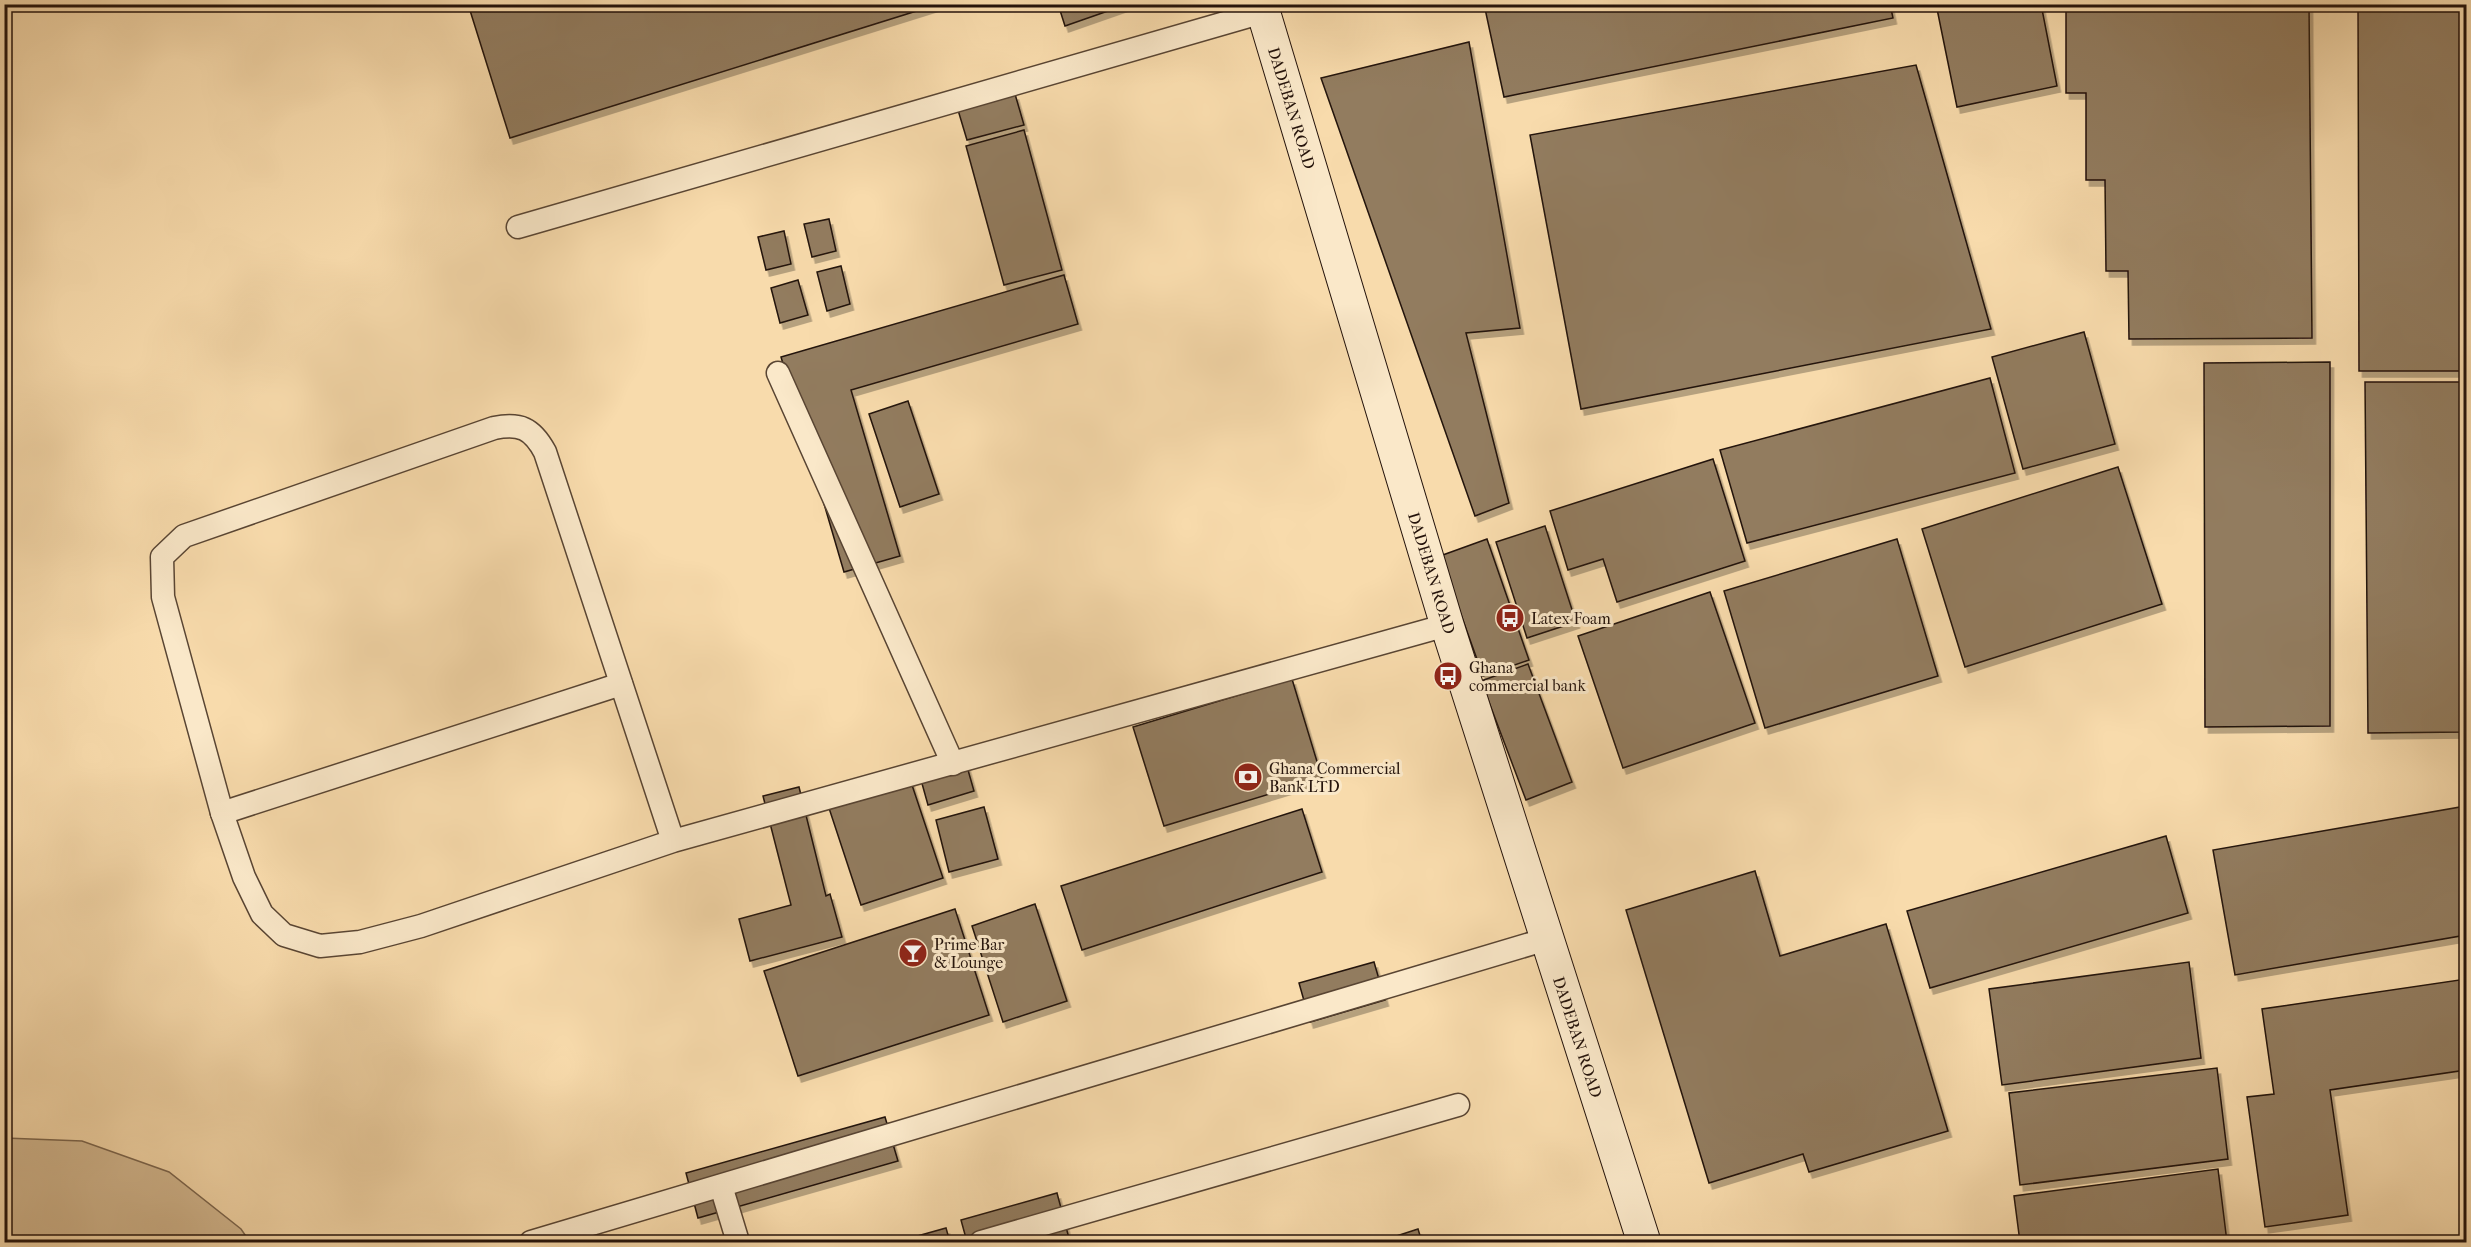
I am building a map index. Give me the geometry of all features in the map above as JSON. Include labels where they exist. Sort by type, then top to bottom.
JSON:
[{"type":"street","name":"DADEBAN ROAD","points":[[1262,8],[1447,625],[1644,1242]]},
{"type":"lane","points":[[518,227],[1262,8]]},
{"type":"lane","points":[[778,373],[953,764]]},
{"type":"lane","points":[[673,841],[545,452],[534,435],[526,428],[517,425],[494,428],[184,536],[162,557],[163,597],[222,813],[244,877],[262,914],[284,935],[320,946],[360,942],[421,926],[673,841],[1447,625]]},
{"type":"lane","points":[[222,813],[621,684]]},
{"type":"lane","points":[[531,1242],[1547,939]]},
{"type":"lane","points":[[981,1242],[1458,1105]]},
{"type":"lane","points":[[721,1185],[738,1242]]},
{"type":"shaded area","points":[[5,1138],[82,1141],[169,1172],[241,1229],[250,1242],[5,1242]]},
{"type":"building","points":[[468,4],[939,4],[510,138]]},
{"type":"building","points":[[1058,4],[1128,4],[1065,26]]},
{"type":"building","points":[[1484,4],[1890,4],[1893,18],[1504,97]]},
{"type":"building","points":[[1936,4],[2041,4],[2057,86],[1957,107]]},
{"type":"building","points":[[2066,4],[2309,4],[2312,338],[2129,339],[2128,271],[2106,271],[2105,180],[2086,180],[2086,93],[2066,93]]},
{"type":"building","points":[[2358,4],[2466,4],[2466,371],[2359,371]]},
{"type":"building","points":[[1469,42],[1520,328],[1466,333],[1509,503],[1475,516],[1321,78]]},
{"type":"building","points":[[1916,65],[1991,329],[1581,409],[1530,135]]},
{"type":"building","points":[[1015,94],[1024,125],[967,140],[958,110]]},
{"type":"building","points":[[1024,130],[1062,270],[1004,285],[966,146]]},
{"type":"building","points":[[829,219],[836,251],[812,257],[804,224]]},
{"type":"building","points":[[784,231],[791,264],[766,270],[758,237]]},
{"type":"building","points":[[841,266],[850,304],[827,311],[817,272]]},
{"type":"building","points":[[1064,275],[1078,324],[851,390],[900,556],[844,572],[781,357]]},
{"type":"building","points":[[798,280],[808,315],[780,323],[771,288]]},
{"type":"building","points":[[2084,332],[2115,444],[2023,469],[1992,357]]},
{"type":"building","points":[[2330,362],[2330,726],[2205,727],[2204,363]]},
{"type":"building","points":[[1990,378],[2015,473],[1747,543],[1720,450]]},
{"type":"building","points":[[2365,382],[2466,382],[2466,732],[2368,733]]},
{"type":"building","points":[[908,401],[939,494],[900,507],[869,414]]},
{"type":"building","points":[[1713,459],[1745,561],[1617,602],[1603,559],[1568,570],[1550,511]]},
{"type":"building","points":[[2118,467],[2162,604],[1965,667],[1922,529]]},
{"type":"building","points":[[1545,526],[1576,622],[1527,638],[1496,542]]},
{"type":"building","points":[[1487,539],[1529,660],[1483,676],[1440,556]]},
{"type":"building","points":[[1897,539],[1938,676],[1765,728],[1724,591]]},
{"type":"building","points":[[1710,592],[1755,723],[1623,768],[1578,636]]},
{"type":"building","points":[[1528,664],[1572,782],[1526,800],[1481,681]]},
{"type":"building","points":[[1292,679],[1322,778],[1164,826],[1133,727]]},
{"type":"building","points":[[962,749],[974,791],[928,805],[916,762]]},
{"type":"building","points":[[907,770],[943,878],[861,905],[825,796]]},
{"type":"building","points":[[799,787],[826,896],[830,894],[842,937],[750,961],[739,919],[791,905],[763,796]]},
{"type":"building","points":[[2466,806],[2466,935],[2235,975],[2213,850]]},
{"type":"building","points":[[984,807],[998,859],[949,872],[936,820]]},
{"type":"building","points":[[1302,809],[1322,872],[1082,950],[1061,886]]},
{"type":"building","points":[[2166,836],[2188,913],[1930,988],[1907,911]]},
{"type":"building","points":[[1755,871],[1780,956],[1886,924],[1948,1131],[1809,1172],[1803,1154],[1709,1183],[1626,910]]},
{"type":"building","points":[[1035,904],[1067,1001],[1003,1022],[972,926]]},
{"type":"building","points":[[955,909],[989,1015],[798,1076],[764,971]]},
{"type":"building","points":[[1374,962],[1385,1000],[1310,1022],[1299,983]]},
{"type":"building","points":[[2189,962],[2201,1058],[2002,1085],[1989,989]]},
{"type":"building","points":[[2466,979],[2466,1070],[2330,1090],[2348,1215],[2265,1227],[2247,1097],[2274,1094],[2262,1009]]},
{"type":"building","points":[[2217,1068],[2228,1159],[2020,1185],[2009,1093]]},
{"type":"building","points":[[885,1117],[898,1161],[698,1218],[686,1173]]},
{"type":"building","points":[[2218,1169],[2227,1242],[2020,1242],[2014,1196]]},
{"type":"building","points":[[1057,1193],[1070,1242],[967,1242],[961,1220]]},
{"type":"building","points":[[946,1228],[950,1242],[896,1242]]},
{"type":"building","points":[[1418,1229],[1422,1242],[1378,1242]]},
{"type":"place","name":"Latex Foam","points":[[1510,618]]},
{"type":"place","name":"Ghana commercial bank","points":[[1448,676]]},
{"type":"place","name":"Ghana Commercial Bank LTD","points":[[1248,777]]},
{"type":"place","name":"Prime Bar & Lounge","points":[[913,953]]}]
